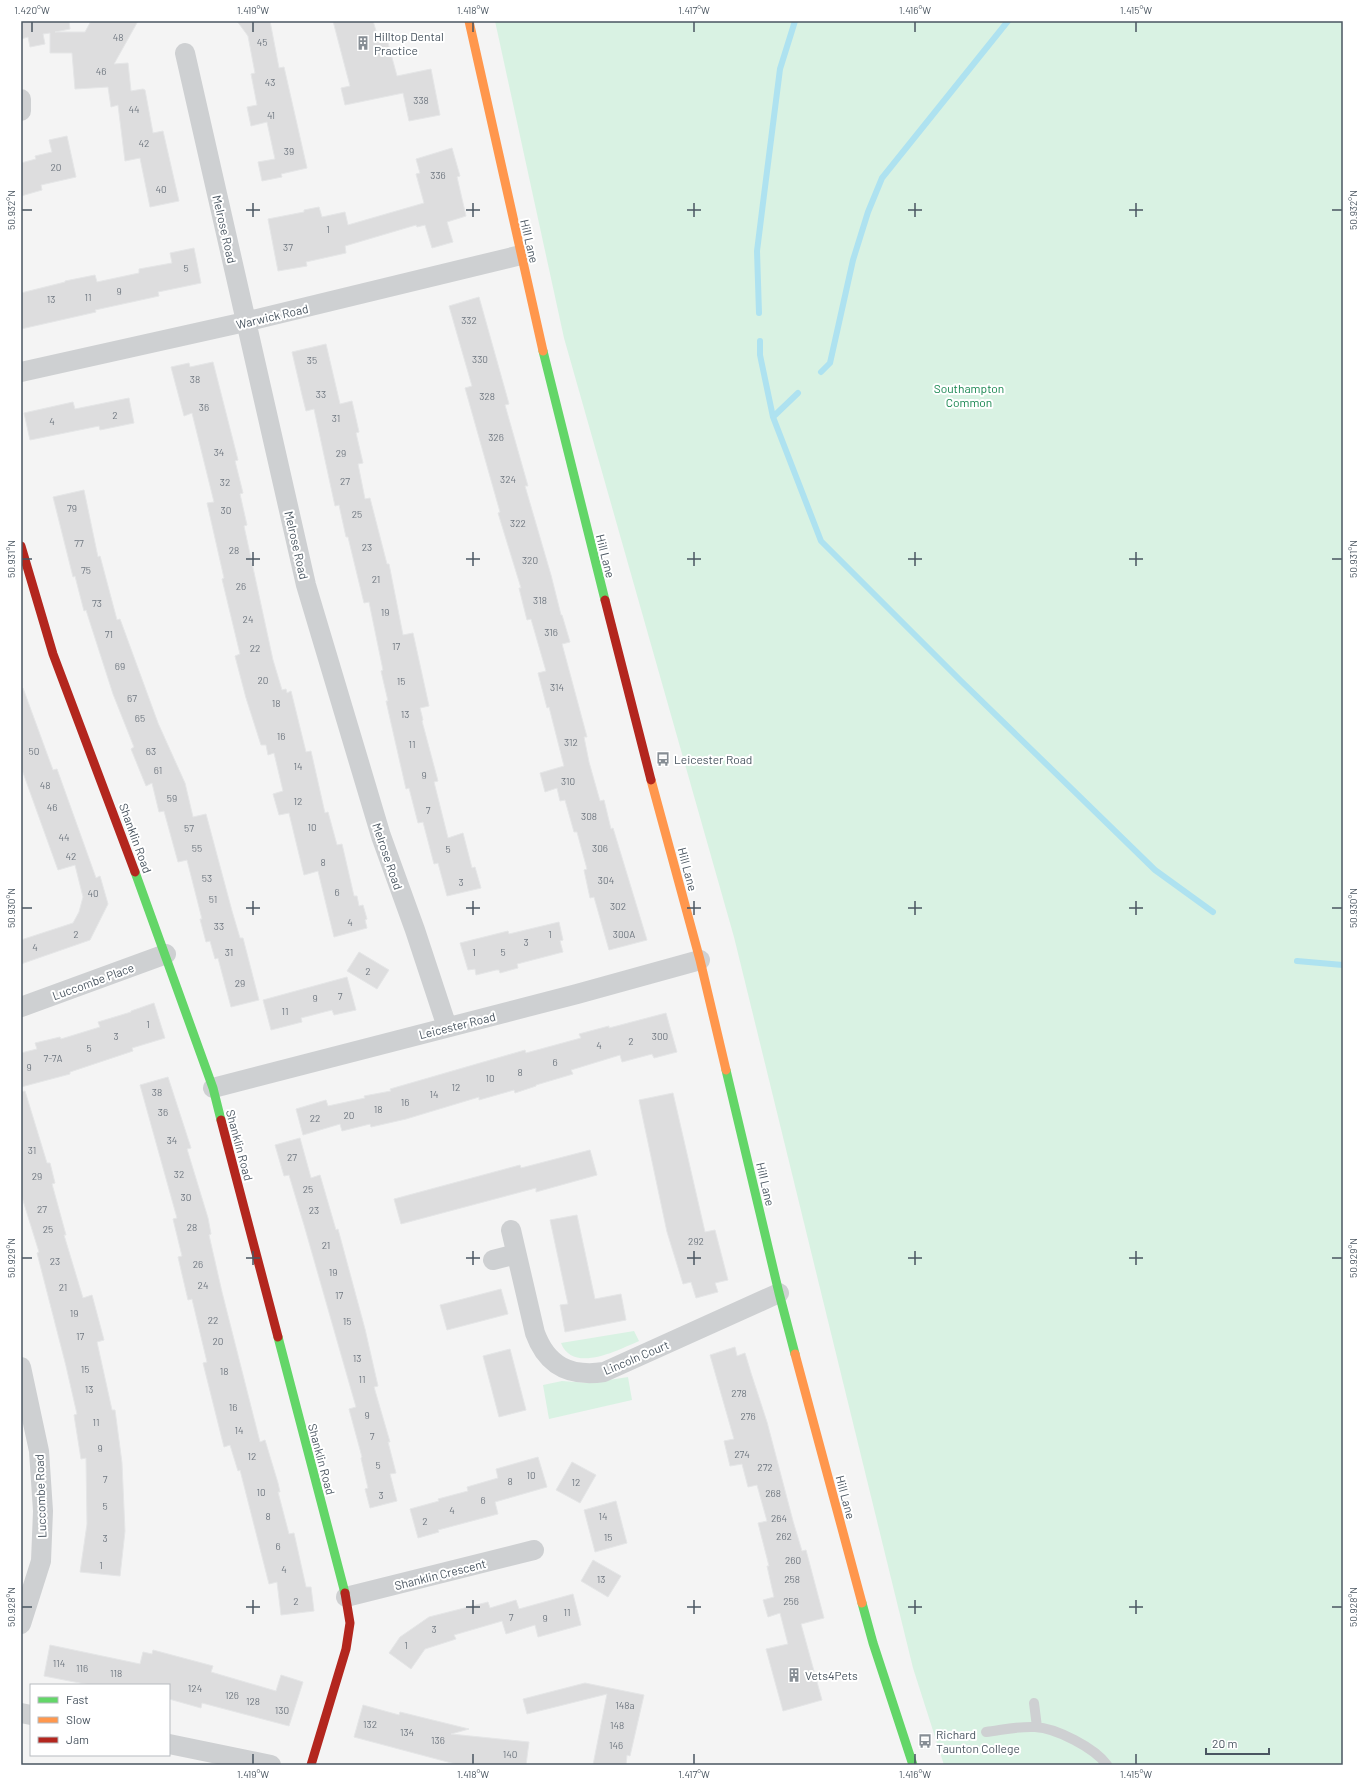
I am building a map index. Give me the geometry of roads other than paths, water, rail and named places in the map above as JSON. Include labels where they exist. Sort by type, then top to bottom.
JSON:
[{"type":"street","name":"Hill Lane","points":[[469,21],[545,360],[638,730],[700,960],[780,1293],[873,1643],[913,1765]]},
{"type":"street","name":"Melrose Road","points":[[185,53],[306,585],[381,836],[415,930],[447,1027]]},
{"type":"street","points":[[21,99],[21,111]]},
{"type":"street","name":"Warwick Road","points":[[21,372],[246,322],[521,255]]},
{"type":"street","name":"Shanklin Road","points":[[21,546],[53,654],[116,818],[213,1088],[346,1597],[350,1623],[346,1650],[311,1765]]},
{"type":"street","name":"Luccombe Place","points":[[21,1007],[166,954]]},
{"type":"street","name":"Leicester Road","points":[[213,1088],[578,994],[700,960]]},
{"type":"street","name":"Lincoln Court","points":[[511,1230],[540,1346],[550,1360],[560,1367],[582,1373],[589,1374],[604,1372],[780,1293]]},
{"type":"street","points":[[493,1260],[516,1254]]},
{"type":"street","name":"Luccombe Road","points":[[21,1367],[39,1451],[43,1511],[42,1561],[21,1624]]},
{"type":"street","name":"Shanklin Crescent","points":[[346,1597],[534,1550]]},
{"type":"street","points":[[170,1744],[271,1765]]},
{"type":"lane","points":[[1034,1703],[1037,1727]]},
{"type":"lane","points":[[986,1732],[1020,1727],[1037,1727],[1083,1744],[1107,1765]]},
{"type":"waterway","points":[[759,313],[757,251],[780,69],[795,21]]},
{"type":"waterway","points":[[821,372],[830,363],[853,260],[868,212],[882,178],[1008,21]]},
{"type":"waterway","points":[[760,341],[760,355],[773,417]]},
{"type":"waterway","points":[[798,393],[773,417],[821,541],[960,680],[1155,870],[1213,912]]},
{"type":"waterway","points":[[1297,961],[1343,965]]},
{"type":"place","name":"Hilltop Dental Practice","points":[[363,43]]},
{"type":"place","name":"Leicester Road","points":[[663,759]]},
{"type":"place","name":"Vets4Pets","points":[[794,1675]]},
{"type":"place","name":"Richard Taunton College","points":[[925,1741]]},
{"type":"park label","name":"Southampton Common","points":[[969,395]]}]
